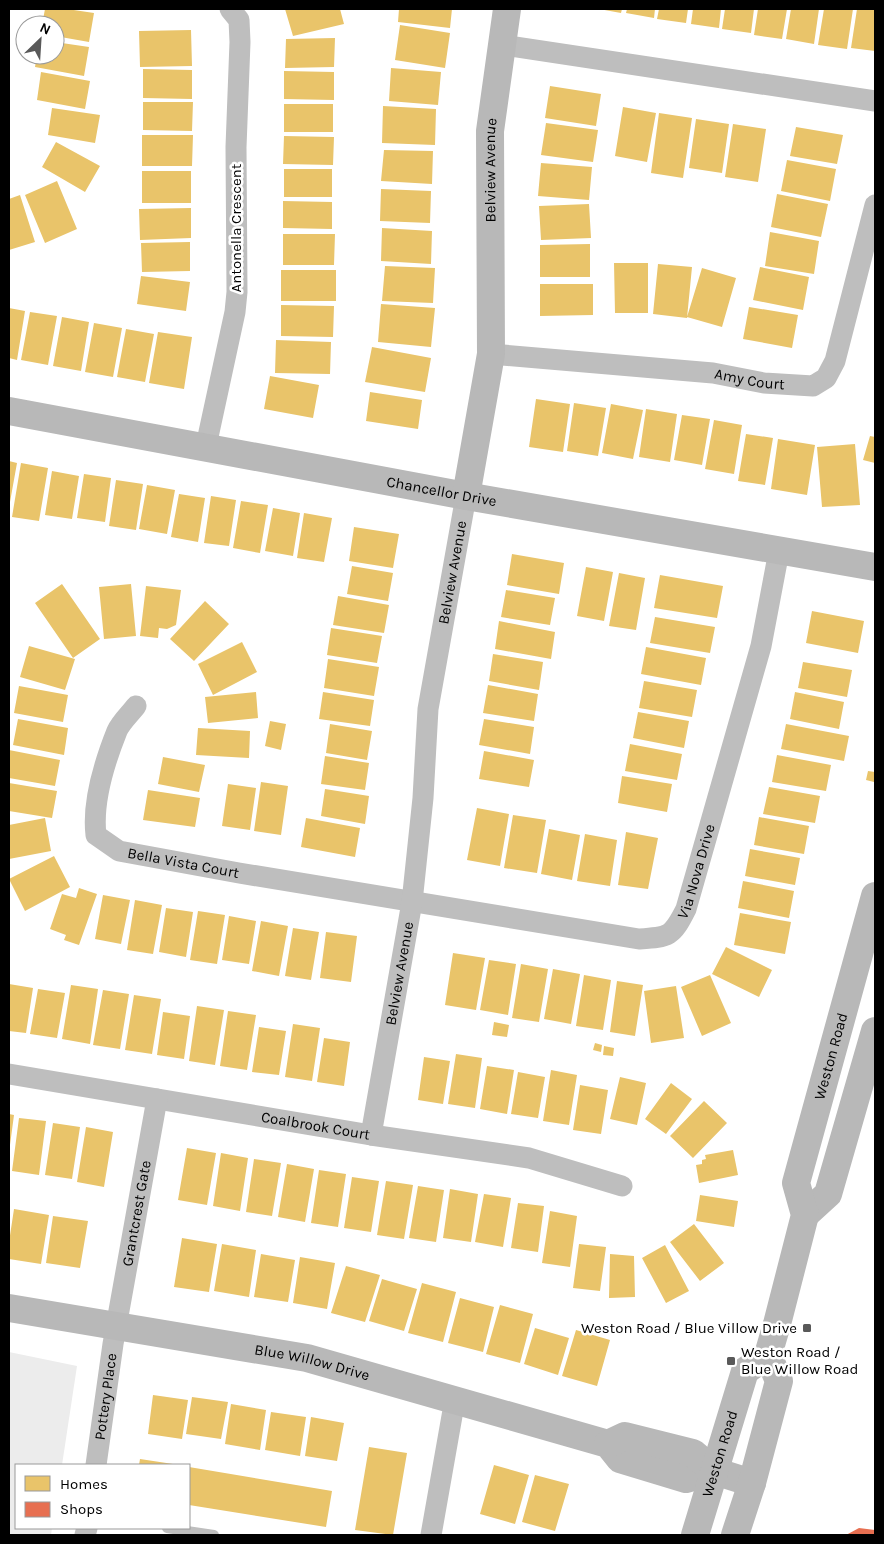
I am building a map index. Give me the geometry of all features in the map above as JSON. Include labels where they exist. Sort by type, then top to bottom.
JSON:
[{"type":"street","name":"Antonella Crescent","points":[[206,446],[235,312],[237,292],[236,147],[240,42],[239,20],[230,9]]},
{"type":"street","name":"Belview Avenue","points":[[371,1135],[412,902],[423,798],[428,709],[491,354],[490,131],[507,9]]},
{"type":"street","points":[[503,45],[875,101]]},
{"type":"street","name":"Amy Court","points":[[491,354],[713,373],[764,384],[813,386],[826,378],[834,361],[875,205]]},
{"type":"street","name":"Chancellor Drive","points":[[9,411],[206,446],[466,496],[875,568]]},
{"type":"street","name":"Via Nova Drive","points":[[412,902],[639,939],[660,938],[671,934],[686,909],[761,646],[779,551]]},
{"type":"street","name":"Bella Vista Court","points":[[136,706],[118,730],[104,770],[95,825],[96,835],[102,841],[119,851],[412,902]]},
{"type":"street","name":"Weston Road","points":[[805,1215],[796,1183],[875,896]]},
{"type":"street","points":[[735,1535],[752,1483],[779,1381],[768,1355],[805,1215],[828,1194],[875,1031]]},
{"type":"street","name":"Coalbrook Court","points":[[9,1074],[371,1135],[529,1158],[622,1186]]},
{"type":"street","name":"Grantcrest Gate","points":[[117,1328],[158,1099]]},
{"type":"street","name":"Blue Willow Drive","points":[[9,1308],[117,1328],[307,1358],[608,1444],[625,1436],[693,1453],[714,1472],[752,1483]]},
{"type":"street","name":"Pottery Place","points":[[96,1464],[117,1328]]},
{"type":"street","name":"Weston Road","points":[[695,1535],[746,1371],[768,1355]]},
{"type":"street","points":[[431,1535],[455,1399]]},
{"type":"lane","points":[[174,1529],[214,1535]]},
{"type":"shaded area","points":[[9,1352],[77,1366],[62,1464],[15,1464],[15,1529],[52,1529],[51,1535],[9,1535]]},
{"type":"building: Homes","points":[[45,9],[67,9],[94,13],[89,42],[65,38],[65,15],[44,15]]},
{"type":"building: Homes","points":[[285,9],[340,9],[344,24],[293,36]]},
{"type":"building: Homes","points":[[399,9],[452,9],[450,28],[398,22]]},
{"type":"building: Homes","points":[[599,9],[622,9],[621,13]]},
{"type":"building: Homes","points":[[627,9],[655,9],[654,18],[626,13]]},
{"type":"building: Homes","points":[[659,9],[688,9],[686,23],[657,19]]},
{"type":"building: Homes","points":[[693,9],[721,9],[719,28],[691,24]]},
{"type":"building: Homes","points":[[725,9],[754,9],[751,33],[722,29]]},
{"type":"building: Homes","points":[[758,9],[787,9],[782,39],[754,35]]},
{"type":"building: Homes","points":[[791,9],[819,9],[814,44],[786,39]]},
{"type":"building: Homes","points":[[824,9],[853,9],[847,49],[818,45]]},
{"type":"building: Homes","points":[[857,9],[875,9],[875,51],[851,48]]},
{"type":"building: Homes","points":[[400,25],[450,33],[445,68],[395,60]]},
{"type":"building: Homes","points":[[191,30],[192,66],[140,67],[139,31]]},
{"type":"building: Homes","points":[[335,38],[334,67],[285,68],[286,39]]},
{"type":"building: Homes","points":[[65,43],[89,47],[84,76],[35,67],[35,65],[65,65]]},
{"type":"building: Homes","points":[[391,68],[441,72],[438,105],[389,101]]},
{"type":"building: Homes","points":[[143,69],[192,70],[192,99],[143,98]]},
{"type":"building: Homes","points":[[284,71],[334,72],[334,100],[284,99]]},
{"type":"building: Homes","points":[[41,72],[90,81],[85,109],[37,100]]},
{"type":"building: Homes","points":[[550,86],[601,94],[596,126],[545,118]]},
{"type":"building: Homes","points":[[143,102],[193,102],[192,131],[143,130]]},
{"type":"building: Homes","points":[[284,104],[333,104],[333,132],[284,132]]},
{"type":"building: Homes","points":[[383,106],[436,109],[435,145],[382,143]]},
{"type":"building: Homes","points":[[623,107],[656,113],[647,162],[615,156]]},
{"type":"building: Homes","points":[[52,108],[100,115],[95,143],[48,135]]},
{"type":"building: Homes","points":[[659,113],[692,118],[683,178],[651,173]]},
{"type":"building: Homes","points":[[696,119],[729,124],[722,173],[689,168]]},
{"type":"building: Homes","points":[[546,123],[598,130],[593,162],[541,155]]},
{"type":"building: Homes","points":[[733,124],[766,129],[758,182],[725,177]]},
{"type":"building: Homes","points":[[796,127],[843,135],[837,164],[790,156]]},
{"type":"building: Homes","points":[[142,135],[193,135],[192,166],[142,166]]},
{"type":"building: Homes","points":[[284,136],[334,137],[333,165],[283,164]]},
{"type":"building: Homes","points":[[56,142],[100,166],[85,192],[42,167]]},
{"type":"building: Homes","points":[[384,150],[433,151],[432,184],[381,181]]},
{"type":"building: Homes","points":[[787,160],[836,169],[830,201],[781,191]]},
{"type":"building: Homes","points":[[541,163],[592,167],[589,200],[538,196]]},
{"type":"building: Homes","points":[[284,169],[332,169],[332,197],[284,197]]},
{"type":"building: Homes","points":[[142,171],[191,171],[191,203],[142,203]]},
{"type":"building: Homes","points":[[57,181],[77,229],[45,243],[25,195]]},
{"type":"building: Homes","points":[[381,189],[431,191],[430,223],[380,221]]},
{"type":"building: Homes","points":[[777,194],[828,204],[821,237],[771,227]]},
{"type":"building: Homes","points":[[20,195],[35,242],[9,250],[9,199]]},
{"type":"building: Homes","points":[[283,201],[332,202],[332,229],[283,228]]},
{"type":"building: Homes","points":[[589,204],[591,238],[541,240],[539,206]]},
{"type":"building: Homes","points":[[191,208],[191,238],[140,240],[139,209]]},
{"type":"building: Homes","points":[[382,228],[432,231],[431,264],[381,261]]},
{"type":"building: Homes","points":[[770,232],[819,241],[814,274],[765,266]]},
{"type":"building: Homes","points":[[283,234],[335,234],[334,265],[283,265]]},
{"type":"building: Homes","points":[[190,242],[190,271],[142,272],[141,243]]},
{"type":"building: Homes","points":[[590,244],[590,277],[540,277],[540,245]]},
{"type":"building: Homes","points":[[614,263],[648,263],[648,313],[615,313]]},
{"type":"building: Homes","points":[[658,264],[692,267],[687,318],[653,314]]},
{"type":"building: Homes","points":[[385,266],[435,268],[433,303],[382,301]]},
{"type":"building: Homes","points":[[760,267],[809,277],[803,310],[753,300]]},
{"type":"building: Homes","points":[[702,268],[736,278],[722,327],[687,317]]},
{"type":"building: Homes","points":[[281,270],[336,270],[336,301],[281,301]]},
{"type":"building: Homes","points":[[141,276],[190,282],[186,311],[137,304]]},
{"type":"building: Homes","points":[[540,284],[593,284],[593,315],[540,316]]},
{"type":"building: Homes","points":[[381,304],[435,308],[431,347],[378,342]]},
{"type":"building: Homes","points":[[281,305],[334,306],[333,337],[281,336]]},
{"type":"building: Homes","points":[[749,307],[798,315],[792,348],[743,339]]},
{"type":"building: Homes","points":[[9,308],[25,311],[17,360],[9,358]]},
{"type":"building: Homes","points":[[30,312],[57,316],[48,365],[21,360]]},
{"type":"building: Homes","points":[[62,317],[89,322],[81,371],[53,366]]},
{"type":"building: Homes","points":[[94,323],[122,328],[113,377],[85,372]]},
{"type":"building: Homes","points":[[126,329],[154,334],[145,382],[117,377]]},
{"type":"building: Homes","points":[[158,332],[192,337],[184,389],[149,383]]},
{"type":"building: Homes","points":[[276,340],[331,342],[330,374],[275,373]]},
{"type":"building: Homes","points":[[372,347],[431,358],[425,392],[365,382]]},
{"type":"building: Homes","points":[[270,376],[319,385],[313,418],[264,409]]},
{"type":"building: Homes","points":[[370,392],[422,400],[418,429],[366,421]]},
{"type":"building: Homes","points":[[536,399],[570,404],[563,452],[529,447]]},
{"type":"building: Homes","points":[[574,403],[606,408],[598,456],[567,451]]},
{"type":"building: Homes","points":[[611,404],[643,410],[633,459],[602,453]]},
{"type":"building: Homes","points":[[646,409],[677,414],[670,462],[639,457]]},
{"type":"building: Homes","points":[[682,415],[710,419],[702,465],[674,460]]},
{"type":"building: Homes","points":[[714,420],[742,425],[734,474],[705,469]]},
{"type":"building: Homes","points":[[746,434],[773,438],[765,485],[738,481]]},
{"type":"building: Homes","points":[[870,436],[875,437],[875,463],[863,460]]},
{"type":"building: Homes","points":[[778,439],[815,445],[807,495],[771,489]]},
{"type":"building: Homes","points":[[855,444],[860,505],[822,507],[817,447]]},
{"type":"building: Homes","points":[[9,461],[17,463],[10,502],[9,502]]},
{"type":"building: Homes","points":[[21,463],[48,468],[39,521],[12,517]]},
{"type":"building: Homes","points":[[52,471],[79,476],[72,519],[45,515]]},
{"type":"building: Homes","points":[[84,474],[111,478],[105,522],[77,518]]},
{"type":"building: Homes","points":[[116,480],[143,484],[136,530],[109,526]]},
{"type":"building: Homes","points":[[147,485],[175,490],[167,534],[139,529]]},
{"type":"building: Homes","points":[[179,494],[205,498],[198,542],[171,537]]},
{"type":"building: Homes","points":[[211,496],[236,500],[229,546],[204,543]]},
{"type":"building: Homes","points":[[241,501],[268,505],[260,553],[233,548]]},
{"type":"building: Homes","points":[[273,508],[300,513],[293,556],[265,551]]},
{"type":"building: Homes","points":[[304,513],[332,518],[324,562],[297,558]]},
{"type":"building: Homes","points":[[354,527],[399,534],[393,568],[349,561]]},
{"type":"building: Homes","points":[[512,554],[564,563],[559,594],[507,585]]},
{"type":"building: Homes","points":[[352,566],[393,573],[388,601],[347,594]]},
{"type":"building: Homes","points":[[586,567],[613,572],[604,621],[577,616]]},
{"type":"building: Homes","points":[[619,573],[645,578],[636,630],[609,626]]},
{"type":"building: Homes","points":[[660,575],[723,586],[717,618],[654,608]]},
{"type":"building: Homes","points":[[62,584],[100,639],[73,658],[35,603]]},
{"type":"building: Homes","points":[[131,584],[136,636],[104,639],[99,587]]},
{"type":"building: Homes","points":[[146,586],[181,590],[176,625],[167,629],[159,628],[158,638],[140,636]]},
{"type":"building: Homes","points":[[506,590],[555,598],[550,625],[501,617]]},
{"type":"building: Homes","points":[[338,596],[389,605],[384,633],[333,625]]},
{"type":"building: Homes","points":[[205,601],[229,624],[194,661],[170,639]]},
{"type":"building: Homes","points":[[812,611],[864,621],[858,653],[806,643]]},
{"type":"building: Homes","points":[[655,617],[715,627],[710,653],[650,643]]},
{"type":"building: Homes","points":[[499,621],[555,632],[551,659],[495,649]]},
{"type":"building: Homes","points":[[331,628],[382,636],[377,663],[327,655]]},
{"type":"building: Homes","points":[[242,642],[257,672],[213,695],[198,664]]},
{"type":"building: Homes","points":[[29,646],[75,659],[65,690],[20,677]]},
{"type":"building: Homes","points":[[646,647],[706,658],[701,685],[641,674]]},
{"type":"building: Homes","points":[[493,654],[543,662],[539,690],[489,681]]},
{"type":"building: Homes","points":[[328,659],[379,667],[374,696],[324,688]]},
{"type":"building: Homes","points":[[803,662],[852,670],[847,697],[798,688]]},
{"type":"building: Homes","points":[[644,681],[697,690],[692,717],[639,708]]},
{"type":"building: Homes","points":[[488,685],[538,694],[534,721],[483,713]]},
{"type":"building: Homes","points":[[19,686],[68,695],[63,722],[14,713]]},
{"type":"building: Homes","points":[[256,692],[258,718],[208,723],[205,697]]},
{"type":"building: Homes","points":[[323,692],[374,700],[370,726],[319,719]]},
{"type":"building: Homes","points":[[795,692],[844,702],[839,729],[790,719]]},
{"type":"building: Homes","points":[[638,712],[689,721],[684,748],[633,738]]},
{"type":"building: Homes","points":[[18,719],[68,728],[64,755],[13,745]]},
{"type":"building: Homes","points":[[484,719],[534,727],[530,754],[479,745]]},
{"type":"building: Homes","points":[[270,721],[286,724],[281,750],[265,746]]},
{"type":"building: Homes","points":[[330,724],[372,731],[367,760],[326,753]]},
{"type":"building: Homes","points":[[786,724],[849,736],[844,761],[781,749]]},
{"type":"building: Homes","points":[[198,728],[250,731],[249,758],[196,755]]},
{"type":"building: Homes","points":[[630,744],[682,754],[677,780],[625,771]]},
{"type":"building: Homes","points":[[9,750],[60,760],[55,786],[9,778]]},
{"type":"building: Homes","points":[[484,751],[534,760],[529,787],[479,779]]},
{"type":"building: Homes","points":[[777,755],[831,765],[826,791],[772,782]]},
{"type":"building: Homes","points":[[325,756],[369,763],[365,790],[321,784]]},
{"type":"building: Homes","points":[[163,757],[205,765],[199,792],[158,784]]},
{"type":"building: Homes","points":[[868,771],[875,772],[874,782],[866,780]]},
{"type":"building: Homes","points":[[622,776],[672,784],[667,812],[618,803]]},
{"type":"building: Homes","points":[[261,782],[288,786],[281,835],[254,831]]},
{"type":"building: Homes","points":[[9,783],[57,791],[52,818],[9,811]]},
{"type":"building: Homes","points":[[228,784],[256,788],[250,830],[222,826]]},
{"type":"building: Homes","points":[[769,787],[820,796],[815,823],[763,814]]},
{"type":"building: Homes","points":[[325,789],[369,796],[365,824],[321,816]]},
{"type":"building: Homes","points":[[148,790],[200,798],[195,827],[143,820]]},
{"type":"building: Homes","points":[[477,808],[509,814],[500,866],[467,860]]},
{"type":"building: Homes","points":[[513,815],[546,820],[537,873],[504,868]]},
{"type":"building: Homes","points":[[759,817],[809,826],[804,854],[754,845]]},
{"type":"building: Homes","points":[[45,818],[51,851],[9,859],[9,825]]},
{"type":"building: Homes","points":[[306,818],[360,828],[355,857],[301,847]]},
{"type":"building: Homes","points":[[549,829],[580,835],[572,880],[541,874]]},
{"type":"building: Homes","points":[[626,832],[658,838],[648,889],[618,885]]},
{"type":"building: Homes","points":[[585,834],[617,840],[610,886],[577,881]]},
{"type":"building: Homes","points":[[750,849],[800,858],[795,885],[745,876]]},
{"type":"building: Homes","points":[[54,856],[70,887],[25,911],[9,879]]},
{"type":"building: Homes","points":[[743,881],[794,891],[789,918],[738,908]]},
{"type":"building: Homes","points":[[79,888],[97,894],[79,945],[64,940],[66,935],[50,929],[62,894],[76,898]]},
{"type":"building: Homes","points":[[103,895],[130,900],[121,944],[95,939]]},
{"type":"building: Homes","points":[[135,900],[162,905],[153,954],[127,950]]},
{"type":"building: Homes","points":[[166,908],[193,912],[186,957],[159,952]]},
{"type":"building: Homes","points":[[198,911],[225,915],[217,964],[190,960]]},
{"type":"building: Homes","points":[[740,913],[791,922],[785,954],[734,945]]},
{"type":"building: Homes","points":[[229,916],[256,921],[249,964],[222,960]]},
{"type":"building: Homes","points":[[261,921],[288,926],[279,976],[252,971]]},
{"type":"building: Homes","points":[[293,928],[319,932],[311,980],[285,976]]},
{"type":"building: Homes","points":[[326,932],[357,936],[351,982],[320,978]]},
{"type":"building: Homes","points":[[726,947],[772,970],[759,997],[712,974]]},
{"type":"building: Homes","points":[[453,953],[485,958],[476,1010],[445,1005]]},
{"type":"building: Homes","points":[[489,960],[516,964],[508,1015],[480,1010]]},
{"type":"building: Homes","points":[[521,964],[548,969],[539,1022],[512,1018]]},
{"type":"building: Homes","points":[[553,969],[580,974],[571,1024],[544,1019]]},
{"type":"building: Homes","points":[[584,975],[611,980],[603,1030],[576,1026]]},
{"type":"building: Homes","points":[[710,975],[731,1023],[702,1036],[681,987]]},
{"type":"building: Homes","points":[[617,981],[643,985],[635,1036],[610,1032]]},
{"type":"building: Homes","points":[[9,984],[33,988],[26,1033],[9,1031]]},
{"type":"building: Homes","points":[[71,985],[98,989],[90,1044],[62,1039]]},
{"type":"building: Homes","points":[[676,986],[684,1038],[651,1043],[644,991]]},
{"type":"building: Homes","points":[[38,989],[65,993],[57,1038],[30,1034]]},
{"type":"building: Homes","points":[[103,990],[129,994],[120,1049],[93,1045]]},
{"type":"building: Homes","points":[[134,995],[161,999],[152,1054],[125,1050]]},
{"type":"building: Homes","points":[[197,1006],[224,1010],[215,1065],[189,1061]]},
{"type":"building: Homes","points":[[228,1011],[256,1015],[247,1070],[220,1066]]},
{"type":"building: Homes","points":[[163,1012],[190,1016],[184,1059],[157,1055]]},
{"type":"building: Homes","points":[[494,1022],[509,1025],[507,1037],[492,1035]]},
{"type":"building: Homes","points":[[293,1024],[320,1028],[312,1081],[285,1077]]},
{"type":"building: Homes","points":[[259,1027],[286,1031],[279,1075],[252,1072]]},
{"type":"building: Homes","points":[[324,1038],[350,1042],[344,1086],[317,1082]]},
{"type":"building: Homes","points":[[595,1043],[602,1045],[601,1052],[593,1050]]},
{"type":"building: Homes","points":[[604,1046],[614,1048],[613,1056],[603,1055]]},
{"type":"building: Homes","points":[[456,1054],[482,1058],[475,1108],[448,1104]]},
{"type":"building: Homes","points":[[424,1057],[450,1061],[443,1104],[418,1100]]},
{"type":"building: Homes","points":[[487,1066],[514,1070],[507,1114],[480,1109]]},
{"type":"building: Homes","points":[[551,1070],[577,1075],[569,1125],[543,1121]]},
{"type":"building: Homes","points":[[518,1072],[545,1077],[538,1118],[511,1114]]},
{"type":"building: Homes","points":[[620,1077],[646,1083],[637,1125],[610,1119]]},
{"type":"building: Homes","points":[[671,1083],[692,1099],[666,1134],[645,1119]]},
{"type":"building: Homes","points":[[580,1085],[608,1090],[601,1134],[573,1130]]},
{"type":"building: Homes","points":[[704,1101],[727,1123],[693,1158],[670,1136]]},
{"type":"building: Homes","points":[[9,1114],[14,1115],[10,1145],[9,1145]]},
{"type":"building: Homes","points":[[19,1118],[46,1121],[39,1175],[12,1171]]},
{"type":"building: Homes","points":[[53,1123],[80,1127],[72,1179],[45,1175]]},
{"type":"building: Homes","points":[[86,1127],[113,1132],[104,1187],[77,1182]]},
{"type":"building: Homes","points":[[187,1148],[216,1153],[207,1205],[178,1200]]},
{"type":"building: Homes","points":[[733,1150],[738,1175],[699,1183],[696,1165],[702,1164],[702,1160],[706,1159],[705,1155]]},
{"type":"building: Homes","points":[[221,1153],[248,1158],[240,1211],[213,1206]]},
{"type":"building: Homes","points":[[254,1159],[281,1163],[272,1216],[246,1212]]},
{"type":"building: Homes","points":[[287,1164],[314,1169],[305,1222],[278,1217]]},
{"type":"building: Homes","points":[[319,1170],[346,1174],[338,1227],[311,1223]]},
{"type":"building: Homes","points":[[352,1177],[379,1181],[371,1232],[344,1228]]},
{"type":"building: Homes","points":[[386,1181],[413,1185],[404,1239],[377,1235]]},
{"type":"building: Homes","points":[[418,1186],[444,1190],[436,1242],[409,1238]]},
{"type":"building: Homes","points":[[450,1189],[478,1194],[471,1242],[443,1238]]},
{"type":"building: Homes","points":[[484,1194],[511,1198],[503,1247],[475,1242]]},
{"type":"building: Homes","points":[[700,1195],[738,1201],[734,1227],[696,1221]]},
{"type":"building: Homes","points":[[518,1203],[544,1206],[538,1252],[511,1248]]},
{"type":"building: Homes","points":[[14,1209],[49,1215],[41,1264],[9,1259],[9,1242]]},
{"type":"building: Homes","points":[[550,1211],[577,1216],[570,1267],[542,1263]]},
{"type":"building: Homes","points":[[53,1216],[88,1221],[80,1268],[46,1263]]},
{"type":"building: Homes","points":[[694,1224],[724,1263],[700,1281],[670,1242]]},
{"type":"building: Homes","points":[[182,1238],[217,1244],[209,1292],[174,1287]]},
{"type":"building: Homes","points":[[222,1244],[256,1250],[249,1297],[214,1291]]},
{"type":"building: Homes","points":[[579,1244],[606,1247],[600,1291],[573,1288]]},
{"type":"building: Homes","points":[[665,1245],[689,1291],[666,1303],[642,1258]]},
{"type":"building: Homes","points":[[261,1254],[295,1260],[288,1302],[254,1297]]},
{"type":"building: Homes","points":[[610,1254],[634,1256],[635,1297],[609,1298]]},
{"type":"building: Homes","points":[[300,1257],[335,1263],[327,1309],[293,1303]]},
{"type":"building: Homes","points":[[346,1266],[380,1275],[365,1322],[331,1313]]},
{"type":"building: Homes","points":[[382,1279],[417,1289],[404,1331],[369,1321]]},
{"type":"building: Homes","points":[[422,1283],[456,1292],[443,1342],[408,1333]]},
{"type":"building: Homes","points":[[460,1298],[494,1307],[483,1352],[448,1343]]},
{"type":"building: Homes","points":[[500,1305],[533,1314],[520,1363],[486,1354]]},
{"type":"building: Homes","points":[[535,1328],[569,1338],[558,1375],[524,1364]]},
{"type":"building: Homes","points":[[576,1330],[610,1340],[597,1386],[562,1376]]},
{"type":"building: Homes","points":[[153,1395],[188,1400],[182,1439],[148,1434]]},
{"type":"building: Homes","points":[[192,1397],[228,1402],[221,1439],[186,1434]]},
{"type":"building: Homes","points":[[231,1404],[266,1410],[260,1450],[225,1444]]},
{"type":"building: Homes","points":[[271,1412],[306,1417],[300,1456],[265,1450]]},
{"type":"building: Homes","points":[[311,1417],[344,1423],[337,1461],[305,1456]]},
{"type":"building: Homes","points":[[369,1447],[407,1453],[393,1535],[355,1530]]},
{"type":"building: Homes","points":[[140,1459],[173,1464],[139,1464]]},
{"type":"building: Homes","points":[[494,1465],[529,1475],[515,1524],[480,1514]]},
{"type":"building: Homes","points":[[190,1467],[332,1491],[326,1527],[190,1505]]},
{"type":"building: Homes","points":[[535,1475],[569,1484],[555,1531],[522,1522]]},
{"type":"building: Shops","points":[[859,1528],[875,1530],[875,1535],[846,1535]]},
{"type":"place","name":"Weston Road / Blue Villow Drive","points":[[807,1328]]},
{"type":"place","name":"Weston Road / Blue Willow Road","points":[[731,1361]]}]
